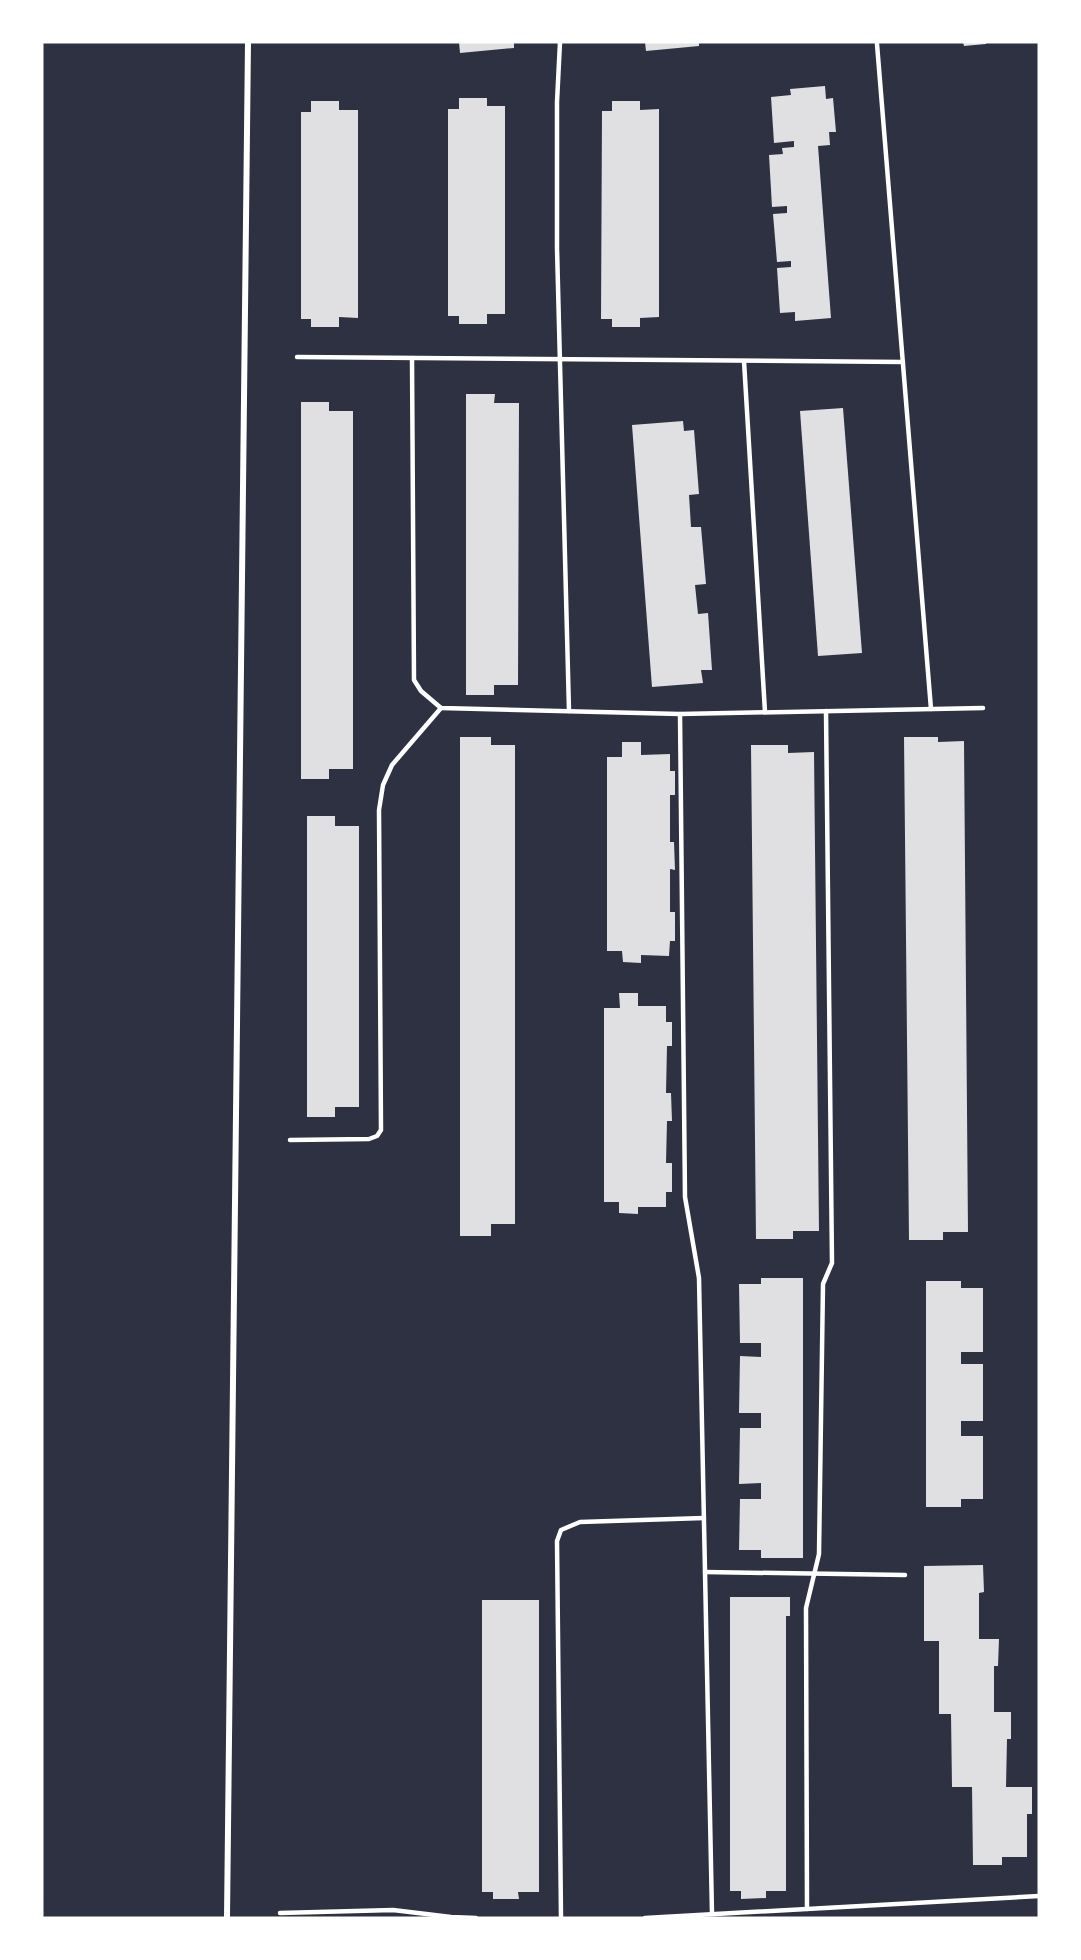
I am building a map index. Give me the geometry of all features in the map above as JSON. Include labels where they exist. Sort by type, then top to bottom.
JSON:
[{"type":"street","points":[[227,1918],[248,42]]},
{"type":"lane","points":[[560,42],[557,102],[557,249],[569,711]]},
{"type":"lane","points":[[877,44],[932,709]]},
{"type":"lane","points":[[297,357],[903,362]]},
{"type":"lane","points":[[412,358],[414,680],[421,691],[441,708],[680,714],[982,708]]},
{"type":"lane","points":[[744,360],[765,712]]},
{"type":"lane","points":[[290,1140],[369,1139],[377,1136],[381,1130],[379,810],[383,786],[392,765],[441,708]]},
{"type":"lane","points":[[807,1909],[806,1608],[819,1554],[823,1284],[832,1263],[826,711]]},
{"type":"lane","points":[[680,714],[685,1197],[699,1278],[712,1914]]},
{"type":"lane","points":[[561,1918],[556,1541],[561,1530],[580,1522],[704,1518]]},
{"type":"lane","points":[[705,1572],[905,1575]]},
{"type":"lane","points":[[645,1918],[1039,1896]]},
{"type":"lane","points":[[280,1913],[393,1910],[476,1918]]},
{"type":"lane","points":[[393,1910],[393,1918]]},
{"type":"building","points":[[459,42],[514,42],[514,48],[460,53]]},
{"type":"building","points":[[645,42],[699,42],[699,46],[646,51]]},
{"type":"building","points":[[963,42],[986,42],[986,44],[964,46]]},
{"type":"building","points":[[825,86],[826,99],[833,98],[836,132],[829,132],[830,145],[818,146],[831,318],[795,321],[795,312],[780,313],[777,268],[791,267],[791,261],[777,262],[773,214],[787,213],[787,206],[772,207],[769,155],[783,154],[782,148],[794,147],[794,141],[774,143],[771,97],[791,95],[790,89]]},
{"type":"building","points":[[459,98],[487,98],[487,106],[505,106],[505,314],[487,314],[487,324],[459,324],[459,316],[448,316],[448,109],[459,109]]},
{"type":"building","points":[[311,101],[339,101],[339,110],[358,110],[358,318],[339,317],[339,327],[311,327],[311,319],[301,319],[301,112],[311,112]]},
{"type":"building","points":[[612,101],[640,101],[640,110],[659,109],[659,317],[640,318],[640,327],[612,327],[612,319],[601,319],[602,111],[612,111]]},
{"type":"building","points":[[466,394],[495,394],[494,403],[519,403],[518,685],[494,685],[494,695],[466,695]]},
{"type":"building","points":[[301,402],[329,402],[329,411],[353,411],[353,769],[329,769],[329,779],[301,779]]},
{"type":"building","points":[[843,408],[862,653],[818,656],[800,411]]},
{"type":"building","points":[[683,421],[684,431],[694,430],[699,494],[689,495],[691,527],[701,527],[706,584],[695,585],[698,614],[708,613],[712,670],[701,670],[703,683],[652,687],[632,425]]},
{"type":"building","points":[[460,737],[491,737],[491,745],[515,745],[515,1224],[491,1224],[491,1236],[460,1236]]},
{"type":"building","points":[[904,737],[938,737],[938,742],[964,741],[968,1232],[943,1232],[943,1240],[909,1240]]},
{"type":"building","points":[[622,742],[641,742],[641,755],[670,754],[670,771],[675,771],[675,795],[670,795],[670,842],[674,842],[675,870],[670,869],[670,912],[675,912],[675,941],[670,941],[669,956],[641,955],[641,963],[623,962],[622,951],[607,951],[607,757],[622,757]]},
{"type":"building","points":[[751,745],[788,745],[788,753],[814,752],[819,1231],[793,1231],[793,1239],[756,1239]]},
{"type":"building","points":[[307,816],[335,816],[335,826],[359,826],[359,1107],[335,1107],[335,1117],[307,1117]]},
{"type":"building","points":[[619,993],[638,993],[638,1006],[666,1006],[666,1022],[672,1022],[672,1046],[667,1046],[666,1093],[671,1093],[672,1121],[667,1121],[666,1163],[672,1163],[672,1192],[666,1192],[666,1207],[638,1207],[638,1214],[619,1213],[619,1202],[604,1202],[604,1008],[620,1008]]},
{"type":"building","points":[[761,1278],[803,1278],[803,1558],[761,1558],[761,1550],[739,1550],[740,1499],[761,1499],[761,1483],[739,1484],[740,1428],[761,1428],[761,1413],[739,1413],[740,1356],[761,1357],[761,1343],[740,1343],[739,1284],[761,1284]]},
{"type":"building","points":[[926,1281],[961,1281],[961,1288],[983,1288],[983,1352],[961,1352],[961,1364],[983,1364],[983,1421],[961,1421],[961,1436],[983,1436],[983,1499],[961,1499],[961,1507],[926,1507]]},
{"type":"building","points":[[983,1565],[984,1592],[979,1593],[979,1639],[999,1639],[998,1666],[994,1666],[994,1712],[1011,1712],[1011,1739],[1007,1739],[1006,1787],[1032,1787],[1032,1814],[1027,1814],[1027,1857],[1002,1857],[1002,1865],[973,1865],[972,1787],[952,1787],[951,1714],[939,1714],[939,1641],[924,1641],[924,1566]]},
{"type":"building","points":[[730,1597],[790,1597],[790,1616],[786,1616],[786,1891],[766,1891],[766,1898],[741,1899],[741,1891],[730,1891]]},
{"type":"building","points":[[482,1600],[539,1600],[539,1892],[518,1892],[519,1899],[493,1899],[493,1892],[482,1892]]}]
